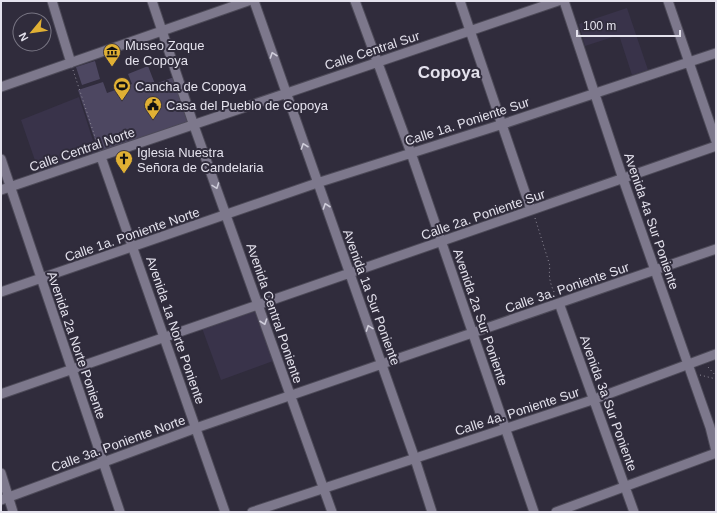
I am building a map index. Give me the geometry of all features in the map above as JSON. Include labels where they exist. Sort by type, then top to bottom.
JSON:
[{"type":"street","points":[[52,1],[71,63]]},
{"type":"street","name":"Avenida Central Poniente","points":[[152,1],[193,123],[332,512]]},
{"type":"street","points":[[1,87],[248,1]]},
{"type":"street","name":"Avenida 1a Sur Poniente","points":[[254,1],[349,274],[383,365],[432,512]]},
{"type":"street","name":"Avenida 2a Sur Poniente","points":[[355,1],[411,153],[534,512]]},
{"type":"street","points":[[460,1],[531,210]]},
{"type":"street","name":"Calle Central Sur","points":[[193,123],[558,1]]},
{"type":"street","name":"Avenida 4a Sur Poniente","points":[[564,1],[596,93],[623,179],[692,373],[710,428],[716,452]]},
{"type":"street","points":[[668,1],[716,141]]},
{"type":"street","name":"Calle 1a. Poniente Sur","points":[[226,215],[318,183],[503,124],[716,53]]},
{"type":"street","name":"Calle Central Norte","points":[[1,190],[101,157],[193,123]]},
{"type":"street","name":"Calle 2a. Poniente Sur","points":[[1,394],[716,146]]},
{"type":"street","name":"Avenida 1a Norte Poniente","points":[[101,157],[134,247],[226,512]]},
{"type":"street","name":"Avenida 2a Norte Poniente","points":[[1,159],[120,512]]},
{"type":"street","name":"Calle 1a. Poniente Norte","points":[[1,292],[226,215]]},
{"type":"street","name":"Calle 3a. Poniente Sur","points":[[290,396],[716,250]]},
{"type":"street","name":"Avenida 3a Sur Poniente","points":[[559,303],[592,400],[634,512]]},
{"type":"street","name":"Calle 4a. Poniente Sur","points":[[252,512],[592,400],[688,363],[716,354]]},
{"type":"street","name":"Calle 3a. Poniente Norte","points":[[5,499],[196,428],[290,396]]},
{"type":"street","points":[[556,512],[716,452]]},
{"type":"street","points":[[1,473],[5,499],[13,512]]},
{"type":"path","points":[[71,63],[101,157]]},
{"type":"path","points":[[531,210],[536,220],[550,266],[550,284],[559,303]]},
{"type":"path","points":[[706,366],[710,368],[716,376]]},
{"type":"path","points":[[692,373],[716,379]]},
{"type":"shaded area","points":[[627,8],[648,70],[632,75],[619,35],[585,46],[579,24]]},
{"type":"shaded area","points":[[95,61],[100,79],[82,85],[76,67]]},
{"type":"shaded area","points":[[148,66],[155,84],[174,77],[191,123],[99,152],[78,90],[103,82],[107,93],[132,84],[128,74]]},
{"type":"shaded area","points":[[79,97],[97,153],[39,172],[21,120]]},
{"type":"shaded area","points":[[254,309],[273,361],[221,380],[202,328]]},
{"type":"place","name":"Museo Zoque de Copoya","points":[[112,67]]},
{"type":"place","name":"Cancha de Copoya","points":[[122,101]]},
{"type":"place","name":"Casa del Pueblo de Copoya","points":[[153,120]]},
{"type":"place","name":"Iglesia Nuestra Señora de Candelaria","points":[[124,174]]},
{"type":"district","name":"Copoya","points":[[449,72]]}]
